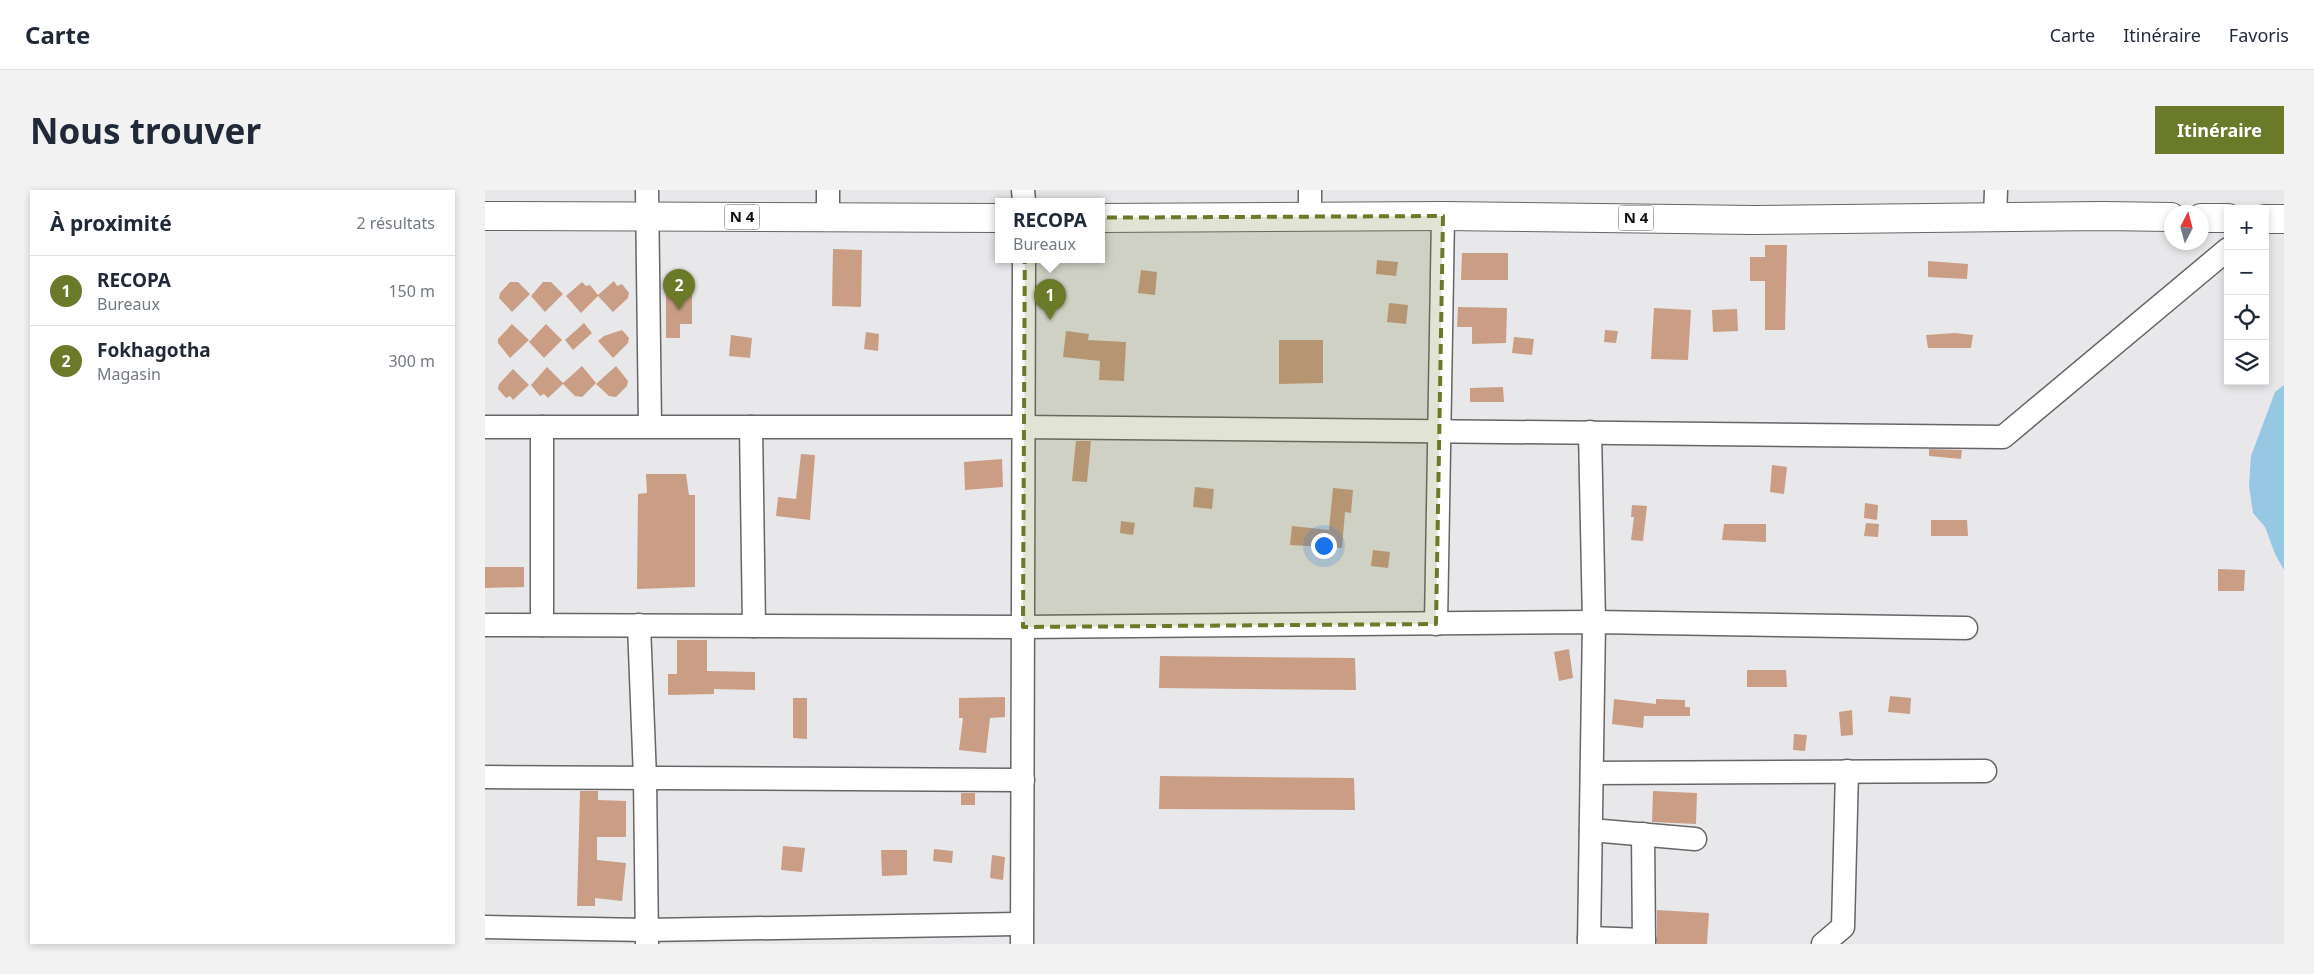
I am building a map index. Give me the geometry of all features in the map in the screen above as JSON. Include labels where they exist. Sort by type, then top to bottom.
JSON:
[{"type":"highway","name":"N 4","points":[[1105,218],[1310,203],[1443,216],[1753,220],[2164,217]]},
{"type":"highway","name":"N 4","points":[[485,216],[995,218]]},
{"type":"highway","points":[[2209,218],[2224,218]]},
{"type":"highway","points":[[2269,219],[2284,219]]},
{"type":"street","points":[[647,190],[650,426]]},
{"type":"street","points":[[828,190],[828,218]]},
{"type":"street","points":[[1995,217],[1996,190]]},
{"type":"street","points":[[1436,624],[1443,216]]},
{"type":"street","points":[[485,427],[1022,427],[1440,430],[2003,438],[2227,250]]},
{"type":"street","points":[[485,927],[647,937],[1021,934],[1024,263]]},
{"type":"street","points":[[541,625],[542,426]]},
{"type":"street","points":[[751,427],[754,626]]},
{"type":"street","points":[[1590,432],[1594,622],[1589,941],[1644,942],[1643,834]]},
{"type":"street","points":[[485,625],[1023,627],[1594,622],[1966,628]]},
{"type":"street","points":[[639,625],[645,778],[647,937]]},
{"type":"street","points":[[1592,773],[1985,770]]},
{"type":"street","points":[[1823,944],[1843,927],[1847,772]]},
{"type":"street","points":[[485,777],[1023,780]]},
{"type":"street","points":[[1591,830],[1695,839]]},
{"type":"highlighted area","points":[[1443,216],[1436,624],[1023,627],[1025,218]]},
{"type":"water","points":[[2284,385],[2284,570],[2275,554],[2265,527],[2253,513],[2249,486],[2251,456],[2275,392]]},
{"type":"building","points":[[1765,245],[1787,245],[1785,330],[1765,330],[1765,281],[1750,281],[1750,257],[1765,257]]},
{"type":"building","points":[[833,249],[862,250],[861,307],[832,306]]},
{"type":"building","points":[[1462,253],[1508,253],[1508,280],[1461,280]]},
{"type":"building","points":[[1377,260],[1398,262],[1396,276],[1376,274]]},
{"type":"building","points":[[1928,261],[1968,264],[1967,279],[1928,277]]},
{"type":"building","points":[[1141,270],[1157,272],[1155,295],[1138,293]]},
{"type":"building","points":[[614,281],[617,286],[622,284],[629,293],[628,298],[613,312],[598,296],[581,313],[566,296],[582,282],[586,286],[590,285],[598,295]]},
{"type":"building","points":[[510,282],[518,282],[530,294],[512,312],[499,298],[500,293]]},
{"type":"building","points":[[543,282],[551,282],[563,294],[545,312],[531,296]]},
{"type":"building","points":[[666,295],[692,295],[692,324],[680,324],[680,338],[666,338]]},
{"type":"building","points":[[1389,303],[1408,305],[1406,324],[1387,322]]},
{"type":"building","points":[[1458,307],[1507,308],[1506,343],[1472,344],[1472,327],[1457,327]]},
{"type":"building","points":[[1654,308],[1691,310],[1688,360],[1651,359]]},
{"type":"building","points":[[1737,309],[1738,331],[1713,332],[1712,310]]},
{"type":"building","points":[[584,323],[592,333],[573,350],[565,340]]},
{"type":"building","points":[[512,324],[529,340],[510,358],[498,343],[498,339]]},
{"type":"building","points":[[546,324],[562,340],[544,358],[529,342]]},
{"type":"building","points":[[622,330],[629,338],[628,343],[613,358],[598,341],[604,336]]},
{"type":"building","points":[[1605,330],[1618,331],[1616,343],[1604,342]]},
{"type":"building","points":[[1066,331],[1089,334],[1088,340],[1126,342],[1124,381],[1099,380],[1100,361],[1063,357]]},
{"type":"building","points":[[866,332],[879,334],[878,351],[864,349]]},
{"type":"building","points":[[1955,333],[1973,335],[1971,348],[1928,348],[1926,335]]},
{"type":"building","points":[[731,335],[752,338],[750,358],[729,356]]},
{"type":"building","points":[[1514,337],[1534,339],[1532,355],[1512,353]]},
{"type":"building","points":[[1279,340],[1323,340],[1323,383],[1279,384]]},
{"type":"building","points":[[582,366],[596,383],[582,397],[575,396],[563,384],[548,398],[544,394],[540,396],[531,385],[547,367],[563,383]]},
{"type":"building","points":[[616,366],[628,381],[627,386],[616,397],[609,396],[596,384]]},
{"type":"building","points":[[513,369],[529,385],[513,400],[510,396],[506,398],[498,389],[499,384]]},
{"type":"building","points":[[1503,387],[1504,402],[1470,402],[1470,388]]},
{"type":"building","points":[[1076,441],[1091,441],[1087,482],[1072,481]]},
{"type":"building","points":[[1929,449],[1962,450],[1961,459],[1929,456]]},
{"type":"building","points":[[801,454],[815,455],[810,520],[776,516],[778,497],[796,499]]},
{"type":"building","points":[[1002,459],[1003,487],[965,490],[964,462]]},
{"type":"building","points":[[1772,465],[1787,467],[1784,494],[1770,492]]},
{"type":"building","points":[[646,474],[686,474],[689,495],[695,495],[695,587],[637,589],[638,494],[647,493]]},
{"type":"building","points":[[1195,487],[1214,489],[1212,509],[1193,507]]},
{"type":"building","points":[[1333,488],[1353,490],[1351,513],[1345,512],[1342,548],[1290,545],[1292,526],[1329,530]]},
{"type":"building","points":[[1865,503],[1878,505],[1877,520],[1864,518]]},
{"type":"building","points":[[1632,505],[1647,506],[1643,541],[1631,540],[1634,517],[1631,517]]},
{"type":"building","points":[[1931,520],[1967,520],[1968,536],[1931,536]]},
{"type":"building","points":[[1121,521],[1135,523],[1133,535],[1120,533]]},
{"type":"building","points":[[1866,523],[1879,524],[1878,537],[1864,536]]},
{"type":"building","points":[[1724,524],[1766,524],[1766,542],[1722,540]]},
{"type":"building","points":[[1373,550],[1390,552],[1388,568],[1371,566]]},
{"type":"building","points":[[485,567],[524,567],[524,587],[485,588]]},
{"type":"building","points":[[2218,569],[2245,570],[2244,591],[2218,591]]},
{"type":"building","points":[[677,640],[707,640],[707,671],[755,672],[755,690],[714,689],[714,694],[668,695],[668,674],[677,674]]},
{"type":"building","points":[[1569,649],[1573,678],[1559,681],[1554,652]]},
{"type":"building","points":[[1160,656],[1355,658],[1356,690],[1159,688]]},
{"type":"building","points":[[1747,670],[1786,670],[1787,687],[1747,687]]},
{"type":"building","points":[[1890,696],[1911,698],[1910,714],[1888,712]]},
{"type":"building","points":[[1005,697],[1005,717],[990,718],[986,753],[959,750],[963,718],[959,718],[959,698]]},
{"type":"building","points":[[793,698],[807,698],[807,739],[793,738]]},
{"type":"building","points":[[1614,699],[1656,704],[1656,699],[1685,700],[1685,707],[1690,707],[1690,716],[1644,716],[1643,728],[1612,724]]},
{"type":"building","points":[[1852,710],[1853,735],[1841,736],[1839,712]]},
{"type":"building","points":[[1794,734],[1807,735],[1805,751],[1793,750]]},
{"type":"building","points":[[1160,776],[1354,778],[1355,810],[1159,809]]},
{"type":"building","points":[[580,791],[598,791],[598,800],[626,801],[626,837],[597,837],[597,860],[626,863],[622,901],[595,898],[595,906],[577,906]]},
{"type":"building","points":[[1653,791],[1697,793],[1696,824],[1652,822]]},
{"type":"building","points":[[961,793],[975,793],[975,805],[961,805]]},
{"type":"building","points":[[783,846],[805,848],[802,872],[781,870]]},
{"type":"building","points":[[934,849],[953,851],[952,863],[933,861]]},
{"type":"building","points":[[881,850],[907,850],[907,875],[882,876]]},
{"type":"building","points":[[992,855],[1005,857],[1003,880],[990,878]]},
{"type":"building","points":[[1657,910],[1709,913],[1707,944],[1657,944]]},
{"type":"place","name":"Fokhagotha","points":[[679,310]]},
{"type":"place","name":"RECOPA","points":[[1050,320]]}]
